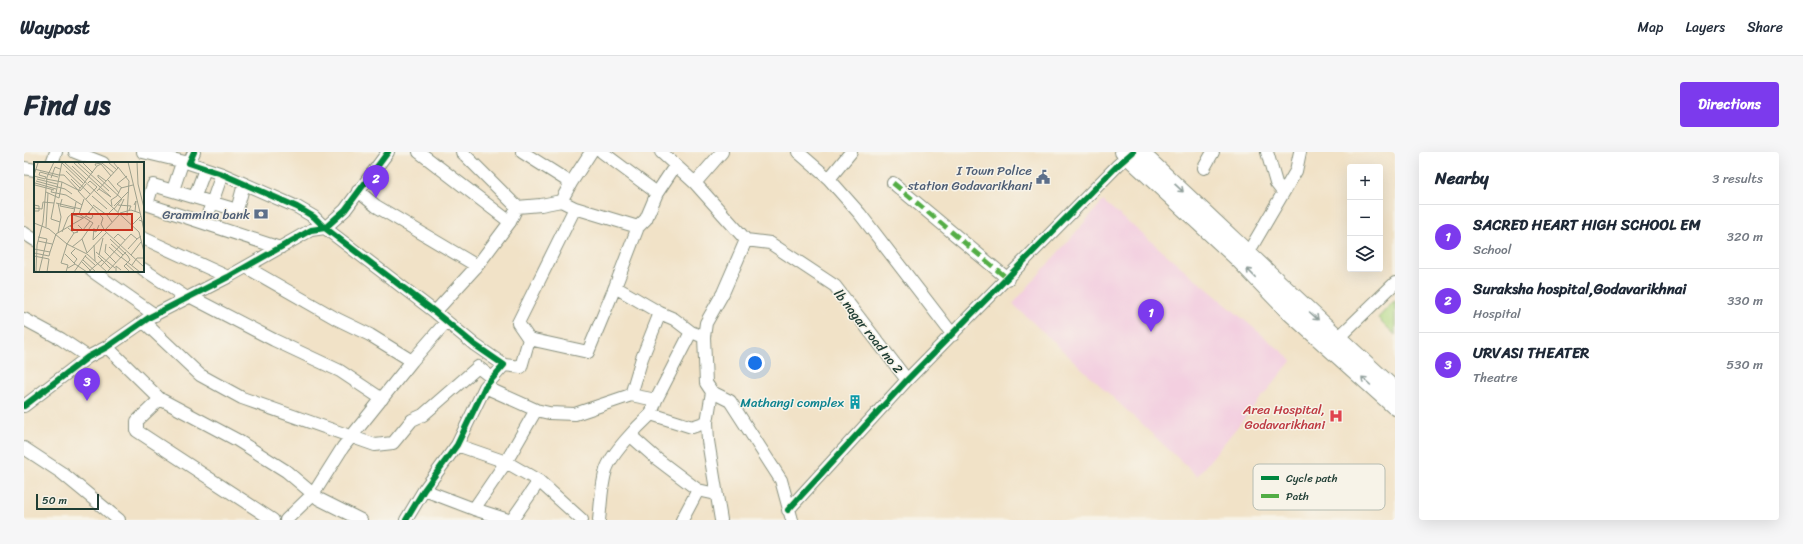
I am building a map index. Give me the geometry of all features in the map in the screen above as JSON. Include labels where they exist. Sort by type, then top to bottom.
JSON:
[{"type":"main road","points":[[1131,153],[1248,253],[1282,296],[1395,406]]},
{"type":"main road","points":[[1153,172],[1238,259],[1282,296],[1338,338],[1395,390]]},
{"type":"street","points":[[52,162],[56,152]]},
{"type":"street","points":[[75,152],[101,162]]},
{"type":"street","points":[[173,190],[186,163],[194,152]]},
{"type":"street","points":[[25,404],[88,357],[107,347],[155,315],[228,277],[312,230],[325,228],[345,210],[388,152]]},
{"type":"street","points":[[419,152],[510,222]]},
{"type":"street","points":[[462,152],[517,207],[542,205],[561,201],[575,208],[638,227]]},
{"type":"street","points":[[522,152],[571,183]]},
{"type":"street","points":[[561,201],[591,152]]},
{"type":"street","points":[[602,152],[657,193]]},
{"type":"street","points":[[661,152],[695,184],[746,240],[723,293],[706,323],[704,337],[706,383],[712,392],[730,401],[781,480],[790,515]]},
{"type":"street","points":[[695,184],[722,152]]},
{"type":"street","points":[[798,152],[830,179],[860,214],[953,335]]},
{"type":"street","points":[[830,179],[851,152]]},
{"type":"street","points":[[1204,168],[1212,152]]},
{"type":"street","points":[[1267,152],[1276,183],[1283,192]]},
{"type":"street","points":[[1248,253],[1296,171],[1300,152]]},
{"type":"street","points":[[790,515],[907,380],[1131,153]]},
{"type":"street","points":[[145,156],[186,163],[222,174],[297,207],[314,217],[325,228],[504,366],[521,367],[529,339]]},
{"type":"street","points":[[575,208],[518,323],[529,339],[588,352],[616,287],[638,227],[646,219],[657,193],[675,166]]},
{"type":"street","points":[[24,168],[34,170]]},
{"type":"street","points":[[195,196],[205,169]]},
{"type":"street","points":[[204,224],[211,201],[222,174]]},
{"type":"street","points":[[893,183],[1008,278]]},
{"type":"street","points":[[244,184],[237,210],[195,196],[153,185],[145,203],[204,224],[280,248]]},
{"type":"street","points":[[358,191],[376,206],[477,266]]},
{"type":"street","points":[[435,312],[477,266],[510,222],[517,207]]},
{"type":"street","points":[[24,233],[34,239]]},
{"type":"street","points":[[144,238],[228,277]]},
{"type":"street","name":"lb nagar road no 2","points":[[746,240],[770,243],[835,286],[907,380]]},
{"type":"street","points":[[246,267],[337,319],[370,335],[412,361]]},
{"type":"street","points":[[144,271],[189,298],[340,371],[382,399]]},
{"type":"street","points":[[93,272],[155,315]]},
{"type":"street","points":[[1338,338],[1395,283]]},
{"type":"street","points":[[616,287],[660,313],[674,319],[691,332],[704,337]]},
{"type":"street","points":[[631,395],[642,358],[660,313]]},
{"type":"street","points":[[24,319],[61,338],[88,357]]},
{"type":"street","points":[[144,322],[200,375],[242,398],[350,438],[375,445],[393,443],[412,420],[423,415],[478,367],[488,382],[536,410],[549,413],[575,414],[631,395],[656,400]]},
{"type":"street","points":[[286,520],[314,493],[350,438],[412,361],[446,322]]},
{"type":"street","points":[[599,520],[606,469],[619,448],[631,436],[635,429],[651,414],[656,400],[691,332]]},
{"type":"street","points":[[107,347],[160,399],[244,444],[286,471],[314,493],[319,499],[361,520]]},
{"type":"street","points":[[406,520],[424,490],[457,445],[488,382],[504,366]]},
{"type":"street","points":[[712,392],[707,422],[708,441],[721,520]]},
{"type":"street","points":[[160,399],[137,421],[137,431],[274,520]]},
{"type":"street","points":[[474,509],[506,462],[536,410]]},
{"type":"street","points":[[651,414],[692,427],[707,422]]},
{"type":"street","points":[[631,436],[657,459],[698,490],[716,494]]},
{"type":"street","points":[[457,445],[506,462],[539,481],[582,520]]},
{"type":"street","points":[[24,448],[62,473],[119,520]]},
{"type":"street","points":[[512,520],[539,481]]},
{"type":"street","points":[[424,490],[508,520]]},
{"type":"street","points":[[682,520],[698,490]]},
{"type":"shaded area","points":[[1103,201],[1292,360],[1197,476],[1013,304]]},
{"type":"green space","points":[[1395,300],[1395,335],[1378,318]]},
{"type":"marked path","points":[[893,183],[1008,279]]},
{"type":"cycle path","points":[[194,152],[189,163],[222,174],[297,207],[314,217],[325,228],[435,312],[475,345],[504,365],[485,387],[457,445],[424,490],[406,520]]},
{"type":"cycle path","points":[[24,406],[88,357],[107,347],[150,317],[228,277],[311,230],[325,228],[345,210],[388,152]]},
{"type":"cycle path","points":[[788,510],[907,380],[1118,165],[1133,152]]},
{"type":"place","name":"I Town Police station Godavarikhani","points":[[1043,177]]},
{"type":"place","name":"Suraksha hospital,Godavarikhnai","points":[[376,198]]},
{"type":"place","name":"Grammina bank","points":[[261,214]]},
{"type":"place","name":"SACRED HEART HIGH SCHOOL EM","points":[[1151,332]]},
{"type":"place","name":"URVASI THEATER","points":[[87,401]]},
{"type":"place","name":"Mathangi complex","points":[[855,402]]},
{"type":"place","name":"Area Hospital, Godavarikhani","points":[[1336,416]]}]
